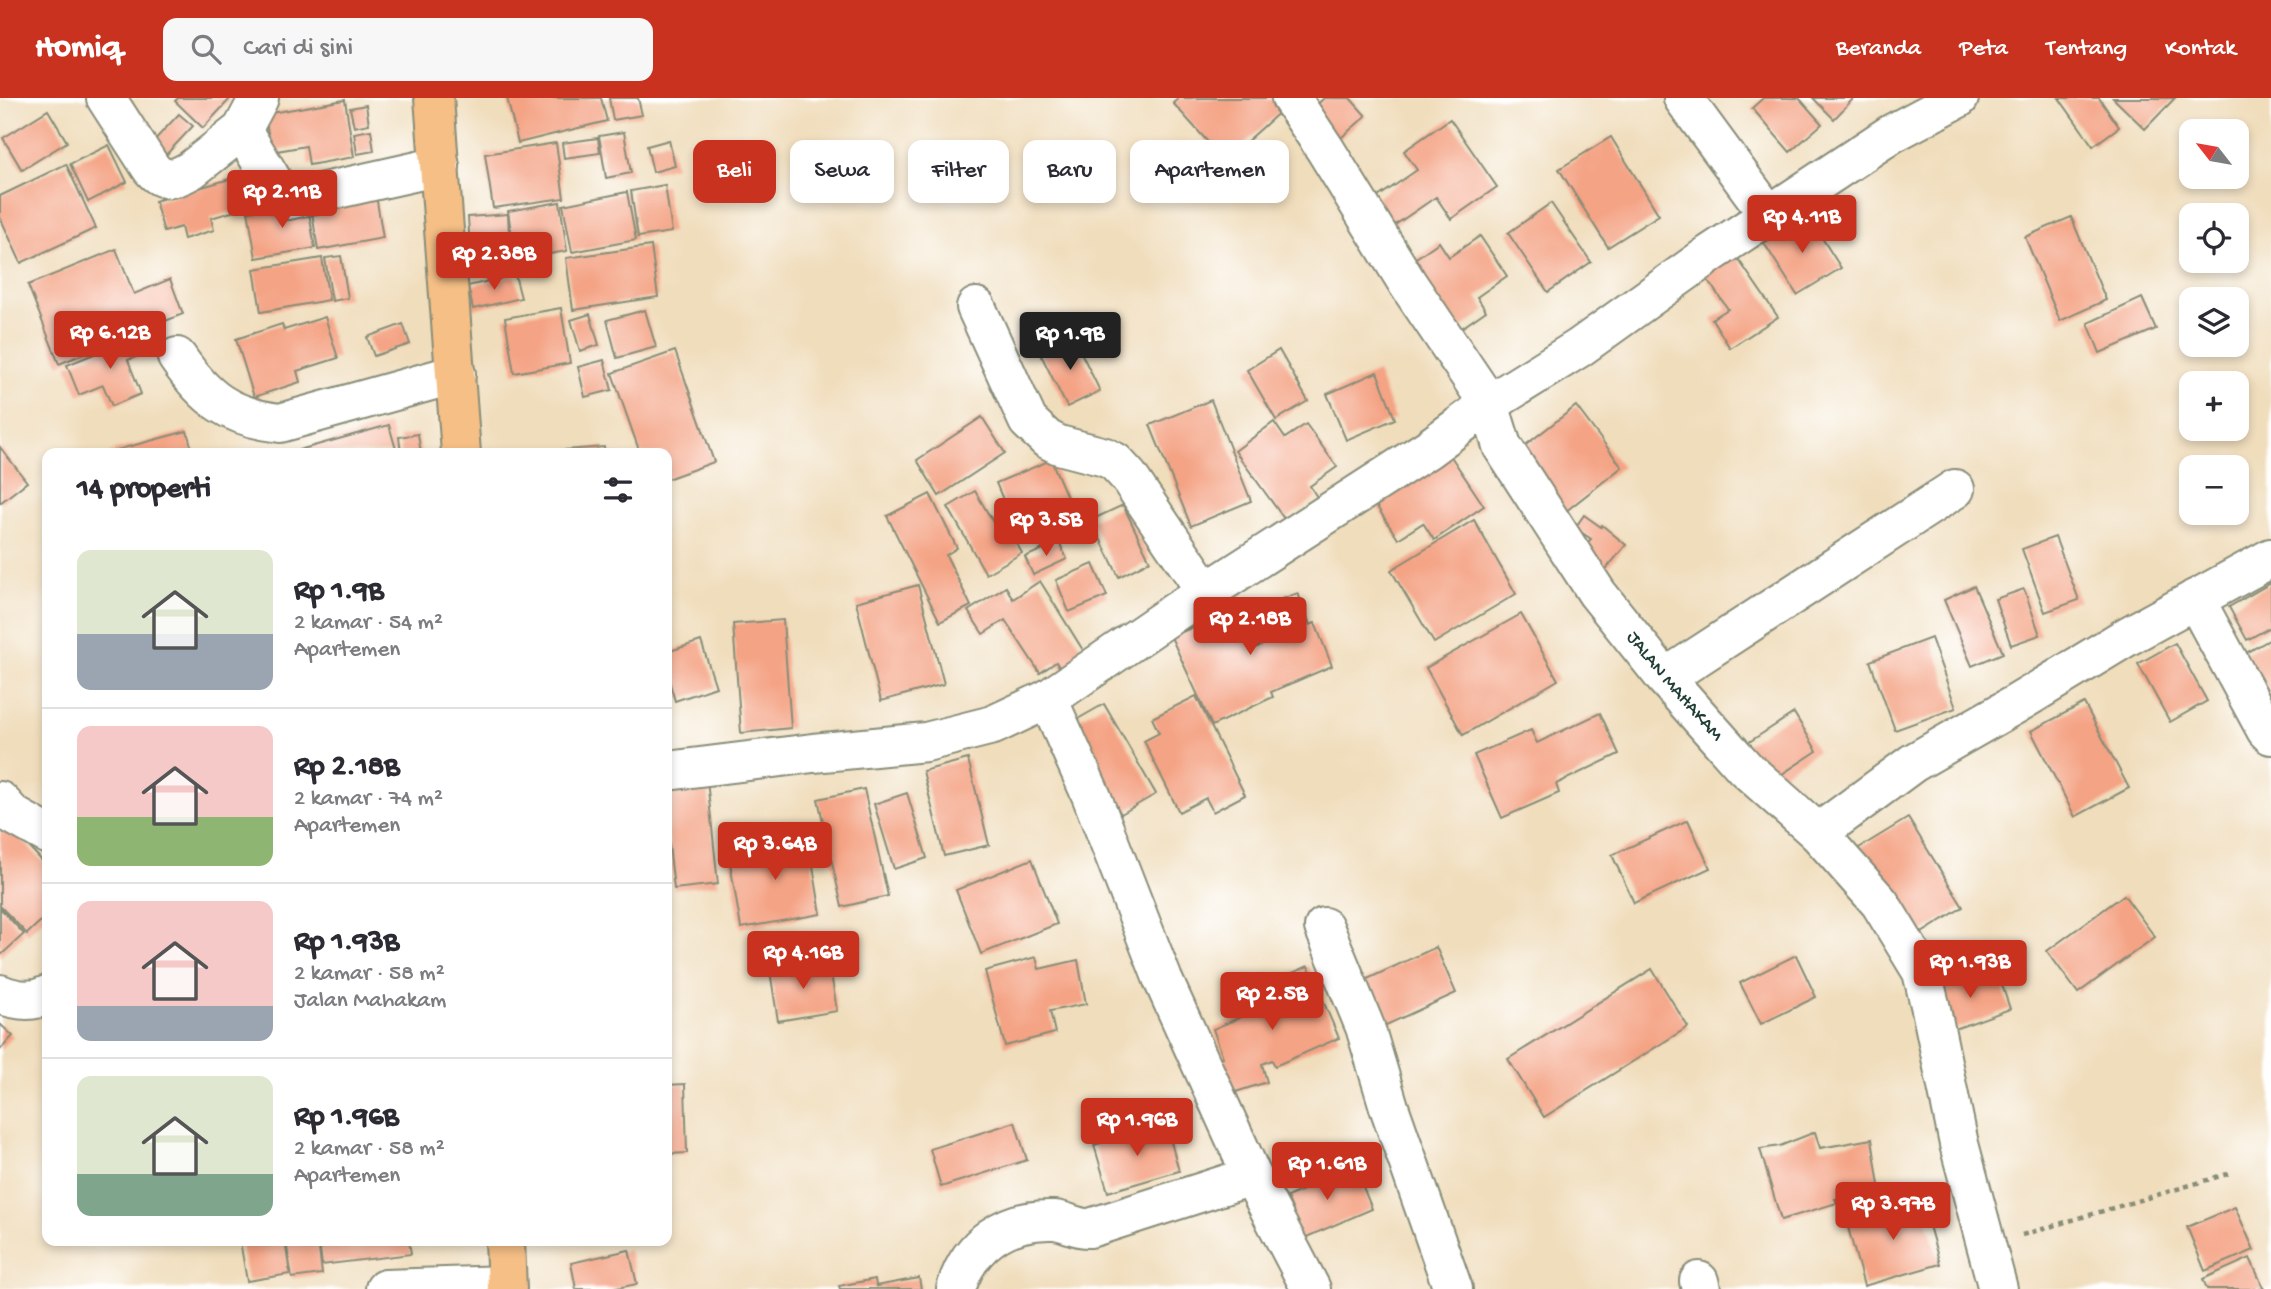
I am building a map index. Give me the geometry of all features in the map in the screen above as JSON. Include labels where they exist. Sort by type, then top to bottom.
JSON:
[{"type":"main road","points":[[434,98],[461,448]]},
{"type":"main road","points":[[505,1246],[507,1287]]},
{"type":"street","points":[[106,98],[160,178],[175,177],[191,170],[250,114],[281,195],[288,200],[440,166]]},
{"type":"street","name":"JALAN MAHAKAM","points":[[1291,98],[1408,284],[1489,404],[1502,446],[1597,593],[1665,678],[1745,768],[1818,833],[1880,903],[1922,972],[1959,1144],[1997,1289]]},
{"type":"street","points":[[1683,98],[1769,215]]},
{"type":"street","points":[[672,770],[926,742],[993,725],[1048,699],[1114,653],[1428,449],[1489,404],[1579,348],[1769,215],[1891,134],[1959,98]]},
{"type":"street","points":[[976,307],[1028,421],[1047,439],[1059,445],[1115,462],[1128,476],[1207,593]]},
{"type":"street","points":[[177,357],[205,393],[231,410],[252,418],[280,423],[456,374]]},
{"type":"street","points":[[1665,678],[1955,489]]},
{"type":"street","points":[[1818,833],[1913,763],[2128,636],[2271,558]]},
{"type":"street","points":[[2195,599],[2271,735]]},
{"type":"street","points":[[1048,699],[1091,795],[1163,980],[1252,1176],[1311,1289]]},
{"type":"street","points":[[0,801],[12,815],[42,831]]},
{"type":"street","points":[[1324,926],[1365,1027],[1388,1107],[1453,1289]]},
{"type":"street","points":[[0,994],[20,1000],[42,997]]},
{"type":"street","points":[[956,1289],[963,1270],[981,1243],[1018,1224],[1056,1220],[1090,1228],[1252,1176]]},
{"type":"street","points":[[385,1289],[507,1287]]},
{"type":"path","points":[[1984,1243],[2003,1241],[2231,1173]]},
{"type":"building","points":[[178,98],[231,98],[203,128],[175,101]]},
{"type":"building","points":[[507,98],[601,98],[607,121],[518,143]]},
{"type":"building","points":[[609,98],[638,98],[642,115],[613,120]]},
{"type":"building","points":[[1179,98],[1271,98],[1282,110],[1248,140],[1206,140],[1173,103]]},
{"type":"building","points":[[1324,98],[1350,98],[1366,116],[1334,144],[1307,114]]},
{"type":"building","points":[[1763,98],[1799,98],[1822,124],[1790,152],[1752,108]]},
{"type":"building","points":[[1813,98],[1854,98],[1834,119]]},
{"type":"building","points":[[2059,98],[2099,98],[2119,127],[2093,146]]},
{"type":"building","points":[[2113,98],[2175,98],[2145,129]]},
{"type":"building","points":[[345,100],[354,157],[309,165],[306,146],[271,152],[265,114]]},
{"type":"building","points":[[366,105],[369,124],[354,127],[350,108]]},
{"type":"building","points":[[48,110],[67,142],[22,170],[3,138]]},
{"type":"building","points":[[179,114],[193,126],[163,158],[150,145]]},
{"type":"building","points":[[1450,119],[1497,187],[1451,219],[1436,197],[1389,229],[1375,199],[1417,170],[1404,151]]},
{"type":"building","points":[[371,130],[374,151],[357,154],[354,133]]},
{"type":"building","points":[[624,132],[631,173],[606,178],[599,136]]},
{"type":"building","points":[[1611,137],[1659,215],[1608,247],[1559,169]]},
{"type":"building","points":[[598,138],[600,153],[564,158],[562,143]]},
{"type":"building","points":[[669,140],[675,166],[653,172],[647,146]]},
{"type":"building","points":[[556,143],[564,198],[493,208],[485,154]]},
{"type":"building","points":[[109,145],[127,182],[88,202],[70,164]]},
{"type":"building","points":[[66,164],[96,228],[21,263],[0,217],[0,196]]},
{"type":"building","points":[[243,175],[252,206],[211,218],[214,230],[184,239],[181,227],[164,232],[155,201]]},
{"type":"building","points":[[665,185],[672,232],[638,237],[631,191]]},
{"type":"building","points":[[375,189],[383,238],[318,250],[310,200]]},
{"type":"building","points":[[627,192],[636,240],[572,252],[563,205]]},
{"type":"building","points":[[307,201],[315,248],[256,258],[248,211]]},
{"type":"building","points":[[560,202],[567,251],[515,260],[508,211]]},
{"type":"building","points":[[1551,203],[1591,262],[1548,292],[1508,233]]},
{"type":"building","points":[[508,214],[510,261],[471,264],[468,217]]},
{"type":"building","points":[[1808,216],[1841,268],[1797,295],[1764,243]]},
{"type":"building","points":[[2071,217],[2106,300],[2060,321],[2025,237]]},
{"type":"building","points":[[1480,236],[1507,276],[1477,297],[1486,311],[1450,336],[1403,267],[1439,242],[1449,257]]},
{"type":"building","points":[[651,246],[658,297],[573,310],[566,258]]},
{"type":"building","points":[[116,249],[134,294],[170,279],[183,314],[59,364],[28,285]]},
{"type":"building","points":[[1732,250],[1778,317],[1730,348],[1712,319],[1728,309],[1702,272]]},
{"type":"building","points":[[341,256],[348,298],[332,301],[325,258]]},
{"type":"building","points":[[322,258],[329,300],[261,312],[254,269]]},
{"type":"building","points":[[515,275],[521,298],[473,309],[468,286]]},
{"type":"building","points":[[2142,298],[2156,329],[2100,353],[2088,323]]},
{"type":"building","points":[[561,308],[570,363],[514,373],[505,318]]},
{"type":"building","points":[[645,310],[656,347],[617,358],[607,320]]},
{"type":"building","points":[[590,314],[599,345],[580,351],[571,320]]},
{"type":"building","points":[[325,317],[338,358],[297,371],[300,382],[254,397],[236,339],[282,324],[284,330]]},
{"type":"building","points":[[403,324],[410,344],[374,356],[367,337]]},
{"type":"building","points":[[143,334],[150,351],[128,360],[141,394],[112,406],[103,385],[79,395],[67,365]]},
{"type":"building","points":[[1073,336],[1100,391],[1067,407],[1040,353]]},
{"type":"building","points":[[1279,350],[1308,401],[1276,420],[1247,370]]},
{"type":"building","points":[[675,351],[714,462],[672,477],[672,448],[638,448],[612,373]]},
{"type":"building","points":[[604,360],[612,390],[585,397],[578,367]]},
{"type":"building","points":[[1377,372],[1395,419],[1346,440],[1327,394]]},
{"type":"building","points":[[1211,400],[1251,501],[1191,526],[1150,425]]},
{"type":"building","points":[[1576,406],[1622,467],[1556,519],[1509,458]]},
{"type":"building","points":[[982,417],[1005,453],[939,496],[917,460]]},
{"type":"building","points":[[1274,422],[1285,438],[1306,424],[1337,467],[1310,486],[1317,497],[1285,520],[1235,451]]},
{"type":"building","points":[[389,425],[396,448],[306,448]]},
{"type":"building","points":[[187,431],[192,448],[124,448]]},
{"type":"building","points":[[418,434],[420,448],[400,448],[399,437]]},
{"type":"building","points":[[1442,443],[1484,506],[1434,540],[1423,523],[1398,539],[1368,493]]},
{"type":"building","points":[[0,447],[27,482],[0,503]]},
{"type":"building","points":[[1051,460],[1073,511],[1018,535],[996,483]]},
{"type":"building","points":[[975,491],[993,522],[1001,517],[1022,553],[986,574],[948,507]]},
{"type":"building","points":[[930,494],[957,548],[946,555],[971,606],[940,622],[887,516]]},
{"type":"building","points":[[1123,505],[1150,561],[1119,577],[1091,520]]},
{"type":"building","points":[[1584,515],[1601,527],[1602,525],[1626,545],[1602,574],[1578,554],[1591,539],[1575,528]]},
{"type":"building","points":[[1474,520],[1516,594],[1434,643],[1391,570]]},
{"type":"building","points":[[2055,537],[2079,600],[2045,612],[2022,549]]},
{"type":"building","points":[[1059,542],[1067,559],[1033,575],[1025,557]]},
{"type":"building","points":[[1093,564],[1107,596],[1069,612],[1056,580]]},
{"type":"building","points":[[1040,581],[1086,655],[1061,670],[1056,662],[1040,673],[1005,620],[983,634],[968,611],[1006,587],[1013,599]]},
{"type":"building","points":[[2271,583],[2271,627],[2247,640],[2229,607]]},
{"type":"building","points":[[918,585],[944,684],[881,701],[856,602]]},
{"type":"building","points":[[1974,586],[2003,653],[1972,666],[1944,600]]},
{"type":"building","points":[[2024,589],[2040,635],[2011,645],[1995,599]]},
{"type":"building","points":[[1298,593],[1310,625],[1315,623],[1332,666],[1271,692],[1273,697],[1212,726],[1171,637],[1233,609],[1252,649],[1265,644],[1253,610]]},
{"type":"building","points":[[1521,614],[1558,680],[1463,735],[1426,668]]},
{"type":"building","points":[[783,620],[791,728],[741,733],[733,624]]},
{"type":"building","points":[[1931,638],[1956,708],[1895,730],[1870,661]]},
{"type":"building","points":[[2271,639],[2271,696],[2263,683],[2255,687],[2239,657]]},
{"type":"building","points":[[701,641],[716,687],[675,701],[672,691],[672,650]]},
{"type":"building","points":[[2175,643],[2207,701],[2170,722],[2138,664]]},
{"type":"building","points":[[1196,696],[1245,795],[1213,812],[1206,798],[1179,812],[1144,741],[1159,733],[1152,718]]},
{"type":"building","points":[[2084,703],[2129,788],[2075,817],[2031,731]]},
{"type":"building","points":[[1104,704],[1156,794],[1121,814],[1069,724]]},
{"type":"building","points":[[1600,713],[1619,754],[1556,784],[1559,793],[1502,818],[1474,755],[1531,730],[1537,743]]},
{"type":"building","points":[[1794,713],[1817,751],[1770,782],[1746,744]]},
{"type":"building","points":[[968,759],[989,845],[944,856],[923,771]]},
{"type":"building","points":[[707,780],[718,884],[674,889],[672,784]]},
{"type":"building","points":[[864,789],[888,896],[842,907],[818,799]]},
{"type":"building","points":[[907,793],[927,858],[894,869],[874,804]]},
{"type":"building","points":[[0,816],[42,861],[42,920],[27,934],[0,906]]},
{"type":"building","points":[[1908,818],[1963,907],[1909,941],[1854,851]]},
{"type":"building","points":[[1688,820],[1710,868],[1634,903],[1612,855]]},
{"type":"building","points":[[808,836],[821,914],[741,928],[728,851]]},
{"type":"building","points":[[1032,859],[1057,924],[981,954],[956,890]]},
{"type":"building","points":[[2124,895],[2155,937],[2078,993],[2047,951]]},
{"type":"building","points":[[0,908],[24,934],[0,956]]},
{"type":"building","points":[[1436,947],[1456,993],[1384,1026],[1363,981]]},
{"type":"building","points":[[1796,955],[1816,997],[1761,1024],[1740,983]]},
{"type":"building","points":[[1036,957],[1039,969],[1078,960],[1086,1004],[1050,1011],[1055,1033],[1005,1046],[985,971]]},
{"type":"building","points":[[829,961],[837,1011],[778,1021],[770,971]]},
{"type":"building","points":[[1308,966],[1339,1038],[1275,1066],[1272,1060],[1262,1064],[1267,1082],[1220,1097],[1209,1061],[1223,1057],[1213,1029],[1251,1013],[1244,995]]},
{"type":"building","points":[[1996,967],[2010,1009],[1944,1033],[1929,991]]},
{"type":"building","points":[[1652,969],[1688,1027],[1544,1117],[1508,1059]]},
{"type":"building","points":[[0,1024],[13,1036],[0,1050]]},
{"type":"building","points":[[685,1084],[687,1153],[672,1154],[672,1085]]},
{"type":"building","points":[[1015,1122],[1027,1160],[941,1187],[930,1149]]},
{"type":"building","points":[[1166,1124],[1179,1171],[1108,1192],[1094,1145]]},
{"type":"building","points":[[1815,1132],[1820,1148],[1872,1139],[1880,1192],[1835,1199],[1837,1203],[1781,1220],[1760,1149],[1780,1146]]},
{"type":"building","points":[[1352,1160],[1372,1209],[1295,1242],[1284,1215],[1293,1211],[1287,1197],[1315,1185],[1312,1177]]},
{"type":"building","points":[[1921,1198],[1940,1264],[1864,1286],[1846,1220]]},
{"type":"building","points":[[2235,1207],[2254,1250],[2205,1271],[2187,1227]]},
{"type":"building","points":[[241,1246],[286,1246],[290,1274],[247,1281]]},
{"type":"building","points":[[287,1246],[319,1246],[322,1274],[292,1278]]},
{"type":"building","points":[[320,1246],[410,1246],[411,1254],[322,1265]]},
{"type":"building","points":[[629,1250],[637,1284],[612,1289],[576,1289],[571,1263]]},
{"type":"building","points":[[2250,1258],[2264,1289],[2207,1289],[2203,1279]]},
{"type":"building","points":[[919,1278],[921,1289],[840,1289],[839,1286],[875,1279],[876,1286]]}]
